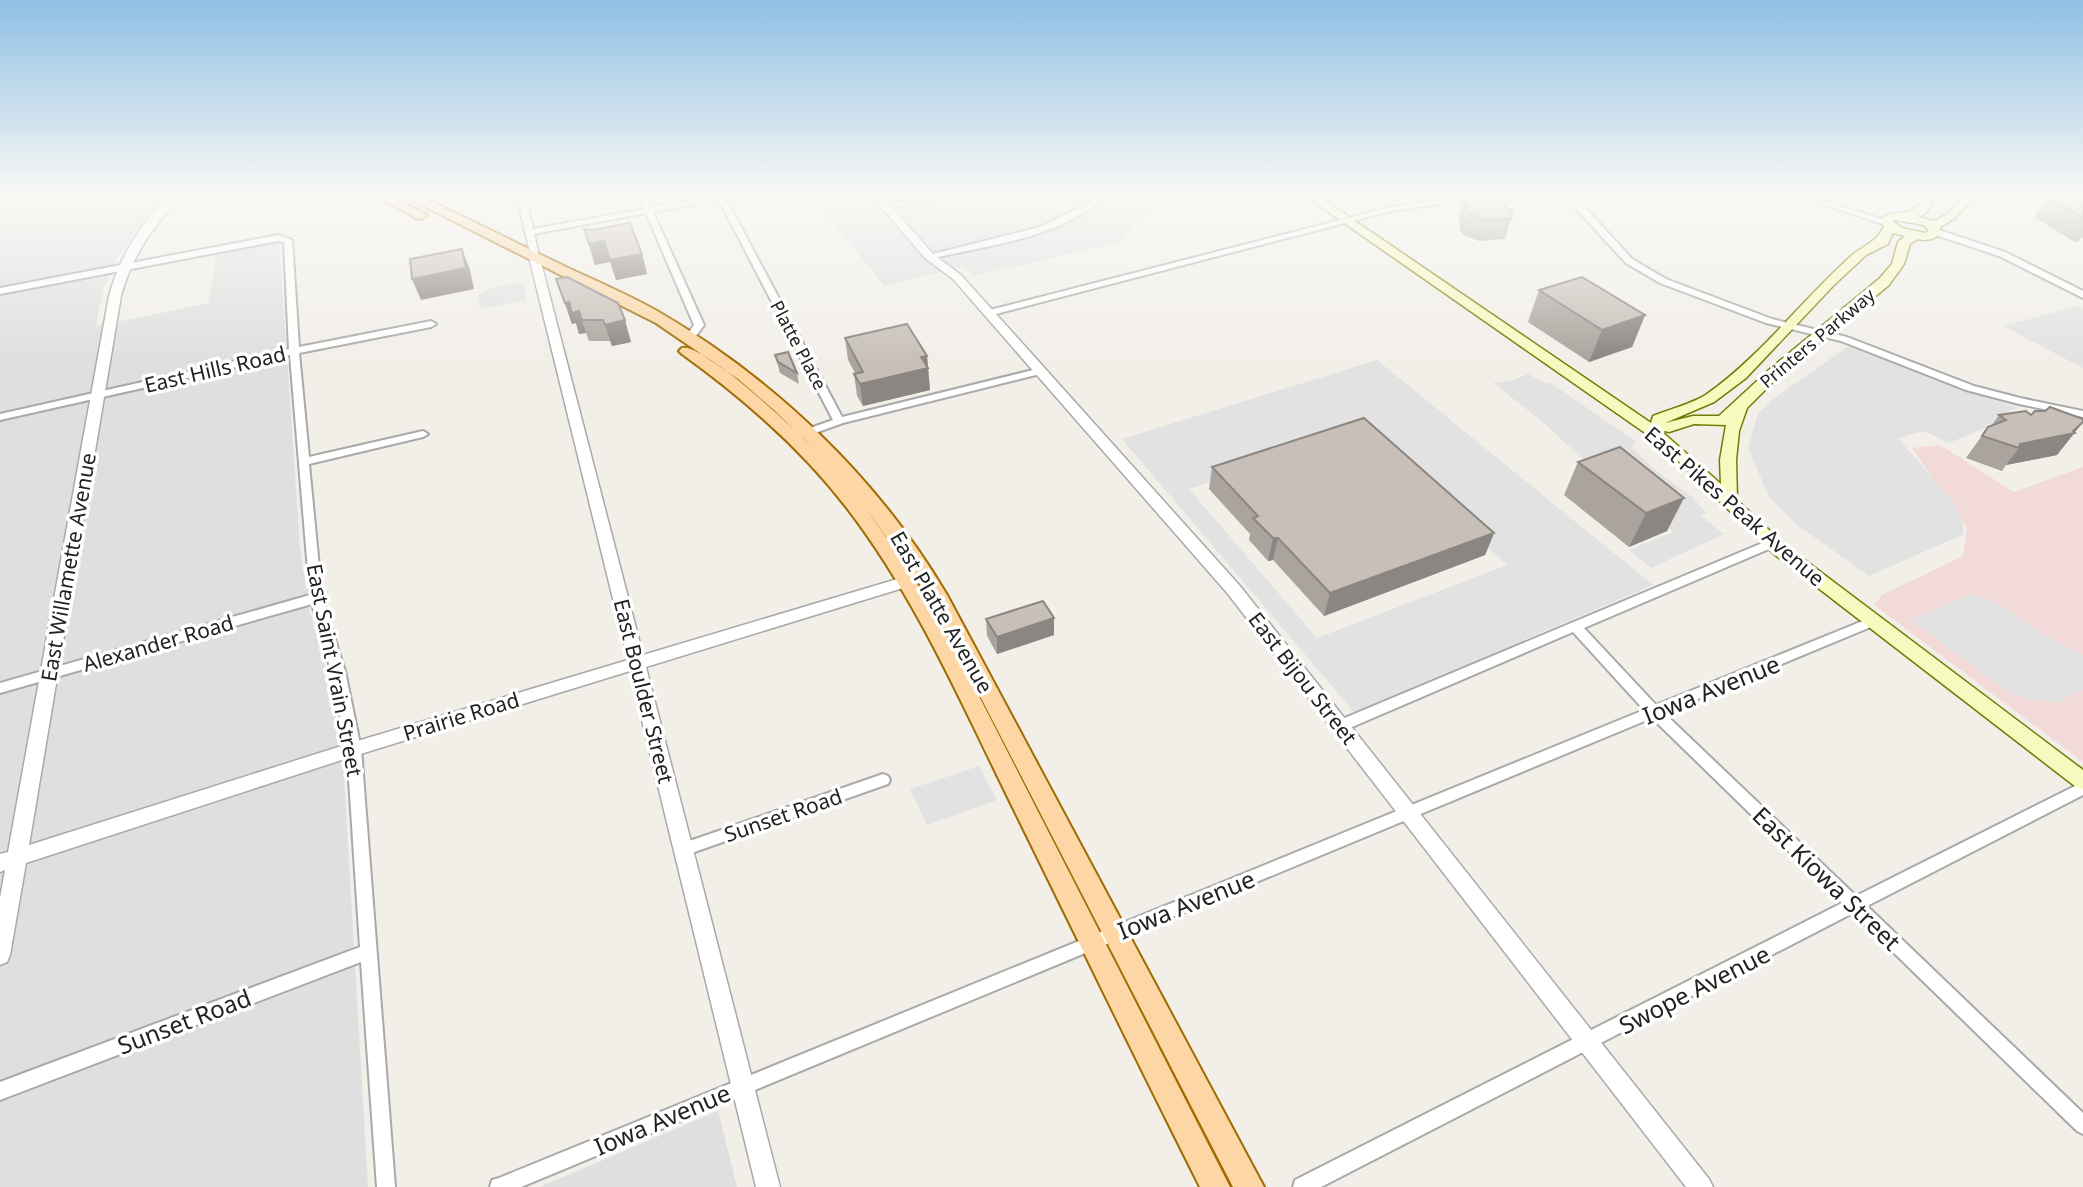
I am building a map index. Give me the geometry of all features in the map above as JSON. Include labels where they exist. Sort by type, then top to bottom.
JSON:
[{"type":"main road","name":"East Platte Avenue","points":[[508,250],[634,305],[690,338],[738,371],[801,435],[915,579],[1104,938],[1250,1187]]},
{"type":"main road","name":"East Platte Avenue","points":[[513,250],[654,329],[801,435]]},
{"type":"main road","name":"East Pikes Peak Avenue","points":[[1392,250],[1653,427],[1772,543],[2083,781]]},
{"type":"main road","name":"Printers Parkway","points":[[1653,427],[1658,419],[1709,399],[1741,375],[1819,292],[1866,250]]},
{"type":"main road","name":"Printers Parkway","points":[[1653,427],[1670,427],[1693,420],[1723,421],[1774,372],[1829,330],[1884,282],[1898,264],[1902,250]]},
{"type":"main road","points":[[654,329],[690,338]]},
{"type":"main road","points":[[695,357],[707,355],[721,365],[738,371]]},
{"type":"main road","name":"Printers Parkway","points":[[1729,504],[1728,460],[1731,430],[1740,407]]},
{"type":"main road","name":"East Platte Avenue","points":[[1104,938],[1215,1187]]},
{"type":"street","name":"East Willamette Avenue","points":[[0,956],[9,860],[49,674],[115,296],[124,267],[133,250]]},
{"type":"street","points":[[0,291],[217,250]]},
{"type":"street","name":"East Saint Vrain Street","points":[[288,250],[316,598],[338,671],[354,749],[386,1187]]},
{"type":"street","name":"East Boulder Street","points":[[534,250],[550,291],[637,663],[768,1187]]},
{"type":"street","points":[[666,250],[699,325],[690,338]]},
{"type":"street","name":"Platte Place","points":[[749,250],[839,421]]},
{"type":"street","name":"East Bijou Street","points":[[924,250],[955,275],[1234,590],[1701,1187]]},
{"type":"street","points":[[929,256],[951,250]]},
{"type":"street","points":[[989,313],[1230,250]]},
{"type":"street","points":[[1618,250],[1645,272],[1672,285],[1787,326],[1829,330],[1844,339],[1970,388],[2083,414]]},
{"type":"street","points":[[1989,250],[2002,254],[2083,295]]},
{"type":"street","name":"East Hills Road","points":[[0,417],[294,351],[431,324]]},
{"type":"street","points":[[801,435],[839,421],[1041,372]]},
{"type":"street","points":[[303,462],[423,435]]},
{"type":"street","points":[[1340,726],[1772,543]]},
{"type":"street","name":"Prairie Road","points":[[9,860],[354,749],[915,579]]},
{"type":"street","name":"Alexander Road","points":[[0,688],[316,598]]},
{"type":"street","name":"Iowa Avenue","points":[[499,1187],[1874,621]]},
{"type":"street","name":"East Kiowa Street","points":[[1576,627],[1654,712],[2083,1125]]},
{"type":"street","name":"Sunset Road","points":[[683,850],[883,780]]},
{"type":"street","name":"Swope Avenue","points":[[1302,1187],[1857,906],[2083,788]]},
{"type":"street","name":"Sunset Road","points":[[0,1091],[368,952]]},
{"type":"shaded area","points":[[0,250],[122,250],[103,289],[96,326],[209,303],[216,254],[235,250],[280,250],[300,547],[309,609],[342,742],[368,1187],[0,1187]]},
{"type":"shaded area","points":[[855,250],[1085,250],[974,276],[962,267],[884,286]]},
{"type":"shaded area","points":[[524,282],[526,300],[480,309],[478,295],[489,288]]},
{"type":"shaded area","points":[[2079,306],[2083,308],[2083,368],[2003,326]]},
{"type":"shaded area","points":[[1850,345],[2017,408],[1998,417],[1997,423],[1949,443],[1924,431],[1898,438],[1950,498],[1961,517],[1964,534],[1869,576],[1796,524],[1769,497],[1748,448],[1758,413],[1772,400]]},
{"type":"shaded area","points":[[1377,360],[1653,585],[1354,712],[1122,439]],"holes":[[[1364,434],[1507,565],[1317,638],[1189,489]]]},
{"type":"shaded area","points":[[1528,374],[1546,384],[1549,382],[1637,442],[1631,447],[1659,473],[1691,496],[1707,513],[1700,515],[1724,534],[1651,568],[1629,550],[1673,532],[1605,480],[1543,422],[1493,383],[1514,380]]},
{"type":"shaded area","points":[[1940,445],[2014,492],[2083,467],[2083,762],[1874,605],[1882,595],[1963,556],[1967,528],[1912,448]]},
{"type":"shaded area","points":[[1971,594],[1994,601],[2047,636],[2083,655],[2083,690],[2056,703],[2022,698],[2009,692],[1911,620]]},
{"type":"shaded area","points":[[979,766],[997,800],[927,825],[910,789]]},
{"type":"shaded area","points":[[718,1111],[737,1187],[540,1187]]},
{"type":"building","points":[[462,250],[466,268],[412,279],[410,259]]},
{"type":"building","points":[[607,250],[641,250],[642,254],[610,260]]},
{"type":"building","points":[[567,277],[618,303],[625,320],[605,325],[603,320],[582,320],[579,311],[572,313],[556,279]]},
{"type":"building","points":[[1582,277],[1645,315],[1602,330],[1539,290]]},
{"type":"building","points":[[907,324],[927,356],[921,357],[928,368],[860,384],[854,374],[863,372],[845,338]]},
{"type":"building","points":[[788,352],[797,373],[778,362],[775,355]]},
{"type":"building","points":[[2050,407],[2083,419],[2083,422],[2073,431],[2075,433],[2020,444],[2019,448],[1982,436],[1988,427],[2006,420],[1999,415],[2026,411],[2031,415],[2035,411],[2045,411]]},
{"type":"building","points":[[1364,418],[1494,533],[1330,593],[1278,538],[1273,538],[1253,518],[1258,516],[1212,467]]},
{"type":"building","points":[[1620,447],[1684,498],[1646,513],[1578,462]]},
{"type":"building","points":[[1043,601],[1054,618],[997,637],[986,619]]}]
